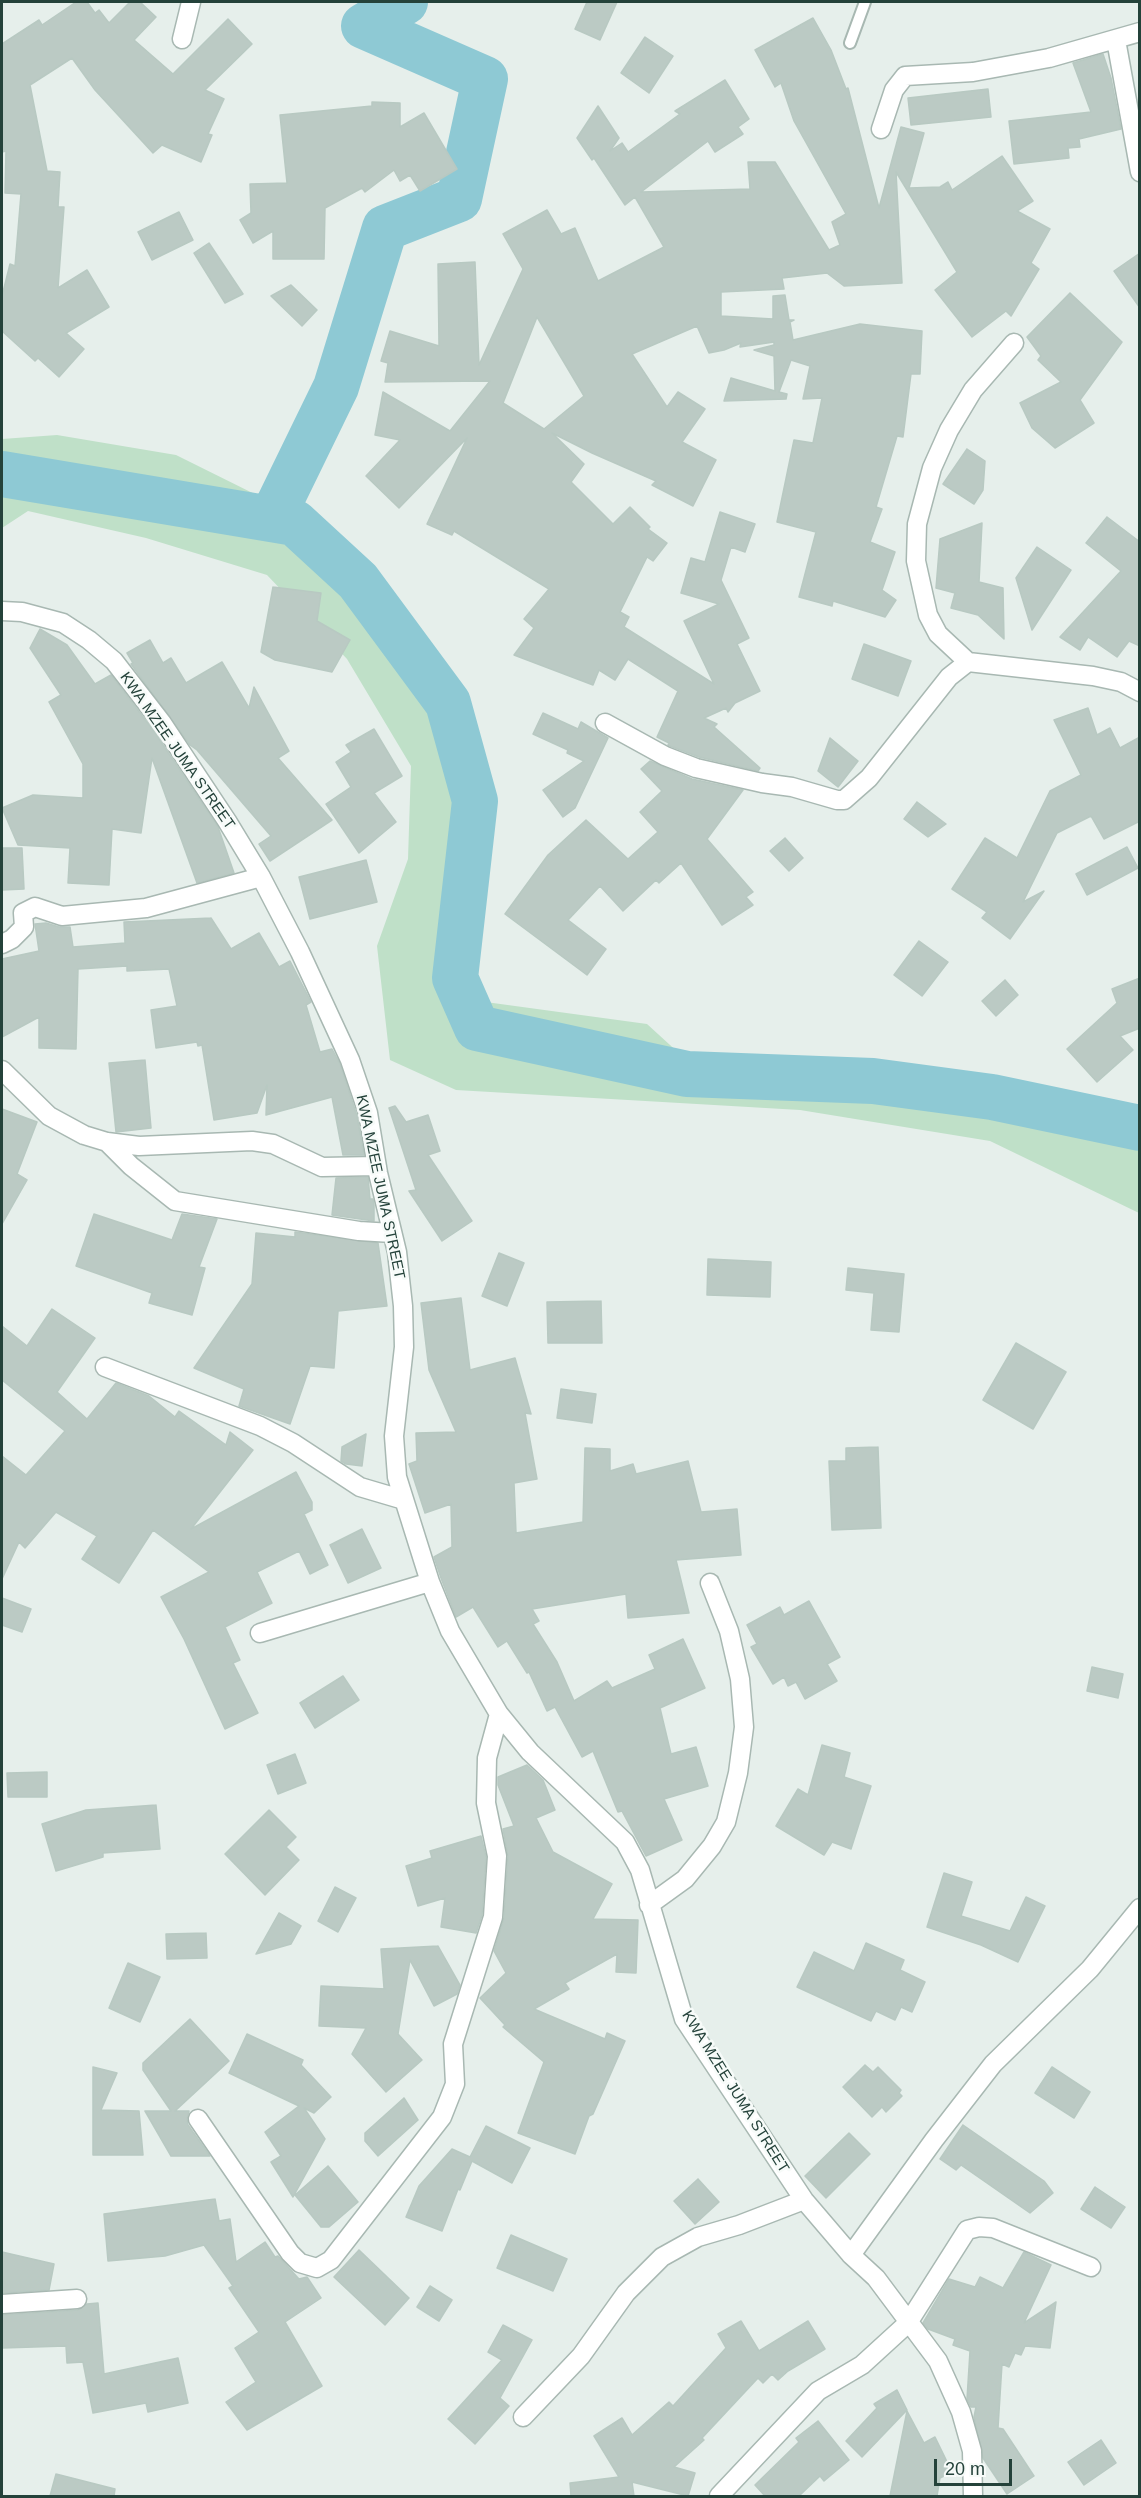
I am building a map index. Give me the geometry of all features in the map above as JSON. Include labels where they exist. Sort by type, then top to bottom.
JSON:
[{"type":"street","points":[[182,39],[191,2]]},
{"type":"street","points":[[881,129],[894,90],[905,76],[973,72],[1049,58],[1140,33]]},
{"type":"street","points":[[1116,40],[1140,172]]},
{"type":"street","points":[[1014,343],[974,390],[949,430],[932,468],[917,524],[916,561],[928,615],[938,634],[968,662],[1042,668],[1093,676],[1120,682],[1140,692]]},
{"type":"street","name":"KWA MZEE JUMA STREET","points":[[2,611],[22,612],[63,623],[89,640],[114,661],[162,723],[227,821],[261,877],[300,952],[350,1060],[368,1113],[400,1284],[404,1347],[394,1436],[397,1476],[430,1582],[450,1631],[499,1714],[530,1752],[625,1842],[640,1870],[684,2019],[804,2200],[851,2255],[876,2278],[938,2361],[961,2412],[972,2451],[973,2496]]},
{"type":"street","points":[[605,723],[665,756],[696,768],[762,783],[792,787],[837,801],[844,800],[869,778],[949,677],[968,662]]},
{"type":"street","points":[[2,944],[12,939],[24,927],[23,913],[35,907],[62,916],[146,908],[261,877]]},
{"type":"street","points":[[2,1070],[49,1116],[84,1136],[107,1142],[139,1146],[252,1141],[273,1144],[322,1167],[377,1166]]},
{"type":"street","points":[[107,1142],[131,1166],[175,1201],[359,1231],[392,1233]]},
{"type":"street","points":[[105,1367],[260,1426],[293,1443],[360,1486],[404,1500]]},
{"type":"street","points":[[260,1633],[430,1582]]},
{"type":"street","points":[[649,1905],[685,1879],[712,1846],[726,1822],[738,1773],[744,1727],[740,1679],[729,1631],[710,1583]]},
{"type":"street","points":[[198,2120],[290,2253],[300,2264],[317,2268],[331,2260],[442,2117],[455,2084],[453,2044],[493,1917],[497,1856],[486,1803],[487,1758],[499,1714]]},
{"type":"street","points":[[851,2255],[934,2140],[993,2064],[1090,1969],[1140,1908]]},
{"type":"street","points":[[523,2417],[581,2356],[626,2293],[662,2257],[698,2237],[739,2225],[804,2200]]},
{"type":"street","points":[[719,2496],[818,2391],[862,2365],[908,2323],[967,2230],[979,2227],[993,2228],[1091,2267]]},
{"type":"street","points":[[2,2304],[77,2299]]},
{"type":"lane","points":[[850,43],[865,2]]},
{"type":"green space","points":[[57,435],[176,455],[313,523],[395,614],[475,782],[449,997],[647,1024],[704,1076],[982,1092],[1139,1134],[1139,1213],[990,1141],[800,1110],[456,1090],[390,1060],[377,946],[408,859],[411,766],[347,659],[267,575],[146,538],[28,511],[2,528],[2,439]]},
{"type":"building","points":[[76,2],[87,2],[95,13],[99,10],[109,23],[130,2],[140,2],[156,17],[134,40],[173,74],[228,19],[252,44],[205,90],[224,99],[208,134],[212,135],[201,162],[162,145],[153,153],[95,90],[72,58],[30,85],[47,171],[60,172],[58,207],[64,207],[58,288],[87,270],[109,307],[66,333],[84,349],[59,377],[38,358],[35,361],[2,331],[2,296],[10,264],[15,266],[21,194],[5,193],[6,151],[2,152],[2,44],[39,20],[42,25]]},
{"type":"building","points":[[587,2],[617,2],[600,40],[575,29]]},
{"type":"building","points":[[813,18],[831,50],[846,89],[848,88],[879,208],[901,127],[924,133],[909,188],[940,187],[948,182],[952,190],[1002,156],[1033,201],[1017,211],[1050,229],[1031,263],[1039,269],[1011,316],[1006,311],[972,337],[935,290],[957,272],[896,172],[902,283],[844,286],[827,273],[782,278],[784,289],[721,292],[721,316],[773,319],[773,296],[785,295],[789,320],[794,320],[790,322],[793,340],[860,324],[922,331],[920,374],[911,374],[903,437],[897,436],[876,507],[882,509],[870,542],[895,552],[882,590],[896,600],[885,617],[833,601],[832,606],[799,597],[816,532],[777,522],[794,440],[813,443],[822,398],[803,399],[810,366],[791,360],[779,392],[787,394],[786,399],[724,401],[731,378],[775,391],[774,356],[754,350],[774,345],[774,342],[740,347],[741,343],[709,353],[697,326],[632,354],[667,407],[678,392],[705,409],[682,442],[716,460],[693,506],[652,485],[656,481],[552,433],[584,464],[571,482],[613,524],[630,507],[650,527],[648,529],[667,543],[653,561],[647,557],[620,612],[629,617],[624,627],[714,684],[684,621],[719,604],[681,593],[691,558],[705,562],[720,512],[755,524],[745,552],[731,547],[721,580],[749,638],[737,644],[760,691],[735,703],[728,712],[726,708],[704,718],[717,724],[714,727],[760,768],[758,771],[699,757],[670,746],[669,743],[657,737],[678,691],[628,659],[615,680],[599,670],[593,685],[514,655],[534,628],[524,619],[549,589],[454,531],[452,535],[427,524],[467,438],[399,508],[366,476],[400,440],[375,435],[383,392],[450,431],[490,381],[385,382],[388,363],[381,361],[390,331],[439,346],[438,264],[475,262],[479,365],[523,269],[503,234],[547,210],[561,234],[575,228],[598,281],[664,247],[635,197],[625,205],[594,158],[592,160],[577,138],[598,106],[619,138],[610,151],[622,143],[628,152],[680,114],[675,111],[725,80],[749,119],[738,127],[743,134],[715,152],[708,141],[641,192],[750,189],[748,162],[775,162],[829,250],[840,245],[832,222],[846,214],[794,121],[781,83],[775,87],[755,50]],"holes":[[[537,317],[584,396],[544,429],[503,403]]]},
{"type":"building","points":[[645,37],[673,56],[649,93],[621,73]]},
{"type":"building","points":[[1103,54],[1111,78],[1121,129],[1079,139],[1080,147],[1068,148],[1069,158],[1014,164],[1009,121],[1091,112],[1073,63]]},
{"type":"building","points":[[988,89],[991,117],[911,125],[908,98]]},
{"type":"building","points":[[372,102],[400,103],[400,127],[424,113],[457,169],[420,191],[410,175],[400,181],[394,170],[365,192],[362,188],[325,208],[324,259],[273,259],[273,231],[253,243],[240,220],[251,213],[250,184],[287,183],[280,115],[372,106]]},
{"type":"building","points":[[179,212],[193,240],[152,260],[138,232]]},
{"type":"building","points":[[209,243],[243,294],[225,303],[194,253]]},
{"type":"building","points":[[1140,253],[1140,308],[1114,271]]},
{"type":"building","points":[[291,285],[317,310],[302,326],[271,296]]},
{"type":"building","points":[[1070,293],[1122,342],[1080,400],[1094,423],[1055,448],[1032,428],[1020,403],[1061,382],[1038,360],[1041,356],[1027,337]]},
{"type":"building","points":[[967,449],[985,461],[983,490],[974,504],[943,484]]},
{"type":"building","points":[[1107,517],[1140,542],[1140,646],[1129,641],[1117,657],[1088,637],[1080,650],[1060,637],[1121,571],[1086,543]]},
{"type":"building","points":[[982,523],[979,582],[1003,588],[1004,639],[978,615],[951,608],[955,593],[936,588],[940,539]]},
{"type":"building","points":[[1037,547],[1071,570],[1032,630],[1016,578]]},
{"type":"building","points":[[273,587],[321,593],[317,621],[350,640],[332,672],[275,660],[261,652]]},
{"type":"building","points":[[40,629],[67,645],[95,684],[111,675],[153,730],[218,827],[234,873],[197,883],[152,758],[141,833],[112,829],[109,885],[68,883],[70,848],[18,845],[2,808],[33,795],[83,798],[83,764],[49,702],[61,695],[30,648]]},
{"type":"building","points":[[150,640],[163,663],[171,658],[186,683],[222,662],[249,708],[254,687],[289,751],[278,758],[332,820],[270,861],[259,844],[271,836],[197,750],[190,745],[131,664],[133,663],[127,653]]},
{"type":"building","points":[[864,644],[911,661],[898,696],[852,679]]},
{"type":"building","points":[[1088,708],[1097,735],[1110,728],[1120,748],[1140,737],[1140,821],[1104,839],[1091,816],[1057,833],[1023,902],[1044,891],[1010,939],[982,918],[987,912],[952,889],[985,838],[1017,858],[1050,791],[1081,775],[1054,720]]},
{"type":"building","points":[[543,713],[578,729],[581,722],[608,738],[575,808],[563,817],[543,790],[584,761],[567,753],[568,750],[533,734]]},
{"type":"building","points":[[374,729],[402,776],[374,793],[396,822],[359,853],[326,804],[351,787],[336,762],[351,752],[346,745]]},
{"type":"building","points":[[830,738],[858,761],[838,787],[818,771]]},
{"type":"building","points":[[650,761],[692,779],[743,790],[707,839],[753,892],[746,897],[753,905],[722,925],[681,863],[659,883],[656,880],[623,911],[600,886],[568,920],[606,949],[587,975],[505,914],[548,855],[586,820],[628,859],[658,832],[640,812],[662,791],[641,769]]},
{"type":"building","points":[[917,802],[946,824],[928,837],[904,819]]},
{"type":"building","points":[[785,838],[803,858],[789,871],[770,851]]},
{"type":"building","points":[[1127,847],[1138,868],[1087,895],[1076,874]]},
{"type":"building","points":[[2,848],[22,848],[24,889],[2,890]]},
{"type":"building","points":[[366,860],[377,902],[310,919],[299,877]]},
{"type":"building","points":[[211,918],[231,949],[259,933],[279,967],[290,961],[311,1002],[306,1005],[320,1052],[332,1049],[340,1064],[357,1116],[364,1155],[343,1155],[332,1097],[266,1115],[267,1085],[257,1113],[214,1120],[202,1045],[198,1046],[197,1042],[156,1048],[151,1010],[177,1006],[169,969],[127,971],[127,966],[78,969],[76,1049],[39,1048],[39,1017],[2,1037],[2,959],[39,951],[35,924],[46,923],[59,927],[70,927],[73,947],[125,943],[124,922]]},
{"type":"building","points":[[919,941],[948,962],[922,996],[894,975]]},
{"type":"building","points":[[1140,978],[1140,1028],[1120,1036],[1133,1050],[1097,1082],[1067,1049],[1117,1003],[1112,989]]},
{"type":"building","points":[[1005,980],[1018,995],[996,1016],[982,1001]]},
{"type":"building","points":[[145,1060],[151,1128],[116,1132],[109,1063]]},
{"type":"building","points":[[395,1106],[406,1122],[428,1115],[440,1151],[428,1155],[472,1221],[442,1241],[409,1191],[416,1190],[389,1108]]},
{"type":"building","points":[[2,1109],[37,1122],[17,1174],[27,1180],[2,1224]]},
{"type":"building","points":[[368,1177],[370,1199],[373,1199],[374,1205],[374,1221],[332,1215],[336,1178]]},
{"type":"building","points":[[94,1214],[172,1240],[182,1214],[217,1219],[199,1267],[205,1268],[192,1315],[149,1303],[152,1293],[76,1266]]},
{"type":"building","points":[[295,1232],[378,1243],[387,1306],[338,1311],[334,1368],[310,1366],[290,1424],[239,1406],[244,1389],[194,1368],[252,1284],[256,1233],[295,1237]]},
{"type":"building","points":[[499,1253],[524,1263],[507,1306],[482,1296]]},
{"type":"building","points":[[708,1259],[771,1262],[770,1297],[707,1295]]},
{"type":"building","points":[[848,1268],[904,1274],[899,1332],[871,1330],[874,1293],[846,1290]]},
{"type":"building","points":[[461,1298],[470,1370],[515,1358],[531,1414],[525,1413],[537,1479],[514,1483],[516,1533],[583,1522],[585,1448],[610,1449],[610,1471],[633,1464],[636,1474],[688,1461],[701,1512],[737,1509],[741,1555],[676,1560],[689,1613],[628,1618],[626,1594],[532,1609],[539,1621],[533,1624],[557,1662],[574,1701],[607,1681],[612,1688],[655,1669],[649,1655],[683,1639],[705,1688],[660,1708],[671,1754],[696,1747],[708,1786],[664,1799],[682,1840],[646,1856],[622,1811],[618,1812],[593,1751],[582,1757],[555,1707],[547,1711],[529,1672],[527,1673],[507,1641],[498,1647],[473,1607],[456,1617],[434,1557],[452,1547],[451,1504],[425,1513],[409,1464],[417,1461],[416,1433],[456,1432],[429,1370],[421,1303]]},
{"type":"building","points":[[601,1301],[602,1343],[548,1343],[547,1302]]},
{"type":"building","points":[[52,1309],[95,1338],[57,1392],[87,1419],[116,1383],[149,1396],[175,1417],[179,1411],[226,1445],[230,1432],[253,1450],[191,1529],[296,1472],[312,1502],[312,1510],[304,1514],[328,1565],[310,1574],[299,1551],[257,1572],[272,1603],[225,1627],[240,1660],[233,1663],[258,1713],[225,1729],[184,1639],[161,1597],[209,1572],[153,1530],[119,1583],[82,1559],[97,1536],[56,1512],[25,1548],[19,1542],[2,1579],[2,1456],[26,1475],[65,1431],[2,1380],[2,1326],[27,1346]]},
{"type":"building","points":[[1016,1343],[1066,1372],[1033,1429],[983,1400]]},
{"type":"building","points":[[561,1389],[596,1394],[592,1423],[557,1418]]},
{"type":"building","points":[[366,1434],[362,1466],[341,1461],[342,1447]]},
{"type":"building","points":[[878,1447],[881,1528],[832,1530],[829,1461],[846,1461],[846,1448]]},
{"type":"building","points":[[362,1529],[381,1568],[348,1583],[330,1545]]},
{"type":"building","points":[[2,1598],[31,1609],[22,1632],[2,1625]]},
{"type":"building","points":[[809,1601],[840,1657],[827,1664],[837,1681],[805,1699],[796,1682],[788,1686],[784,1677],[773,1684],[751,1647],[757,1644],[747,1625],[780,1607],[784,1615]]},
{"type":"building","points":[[1092,1667],[1123,1674],[1118,1698],[1087,1691]]},
{"type":"building","points":[[343,1676],[359,1700],[315,1728],[300,1703]]},
{"type":"building","points":[[822,1745],[850,1753],[844,1777],[871,1786],[851,1849],[832,1842],[824,1855],[776,1826],[798,1789],[808,1795]]},
{"type":"building","points":[[295,1754],[306,1783],[278,1794],[267,1765]]},
{"type":"building","points":[[527,1765],[543,1780],[555,1810],[536,1818],[553,1852],[612,1884],[593,1919],[638,1920],[636,1973],[616,1972],[617,1954],[565,1983],[569,1989],[534,2009],[605,2039],[607,2033],[625,2041],[593,2114],[589,2116],[575,2154],[518,2133],[544,2062],[503,2027],[505,2025],[480,1998],[506,1973],[494,1951],[504,1918],[508,1856],[503,1829],[514,1826],[498,1785],[498,1777]]},
{"type":"building","points":[[47,1772],[47,1797],[8,1797],[7,1773]]},
{"type":"building","points":[[156,1805],[160,1849],[103,1853],[103,1857],[56,1871],[42,1824],[86,1810]]},
{"type":"building","points":[[269,1810],[296,1837],[286,1847],[299,1860],[265,1895],[225,1854]]},
{"type":"building","points":[[481,1836],[486,1857],[482,1915],[476,1933],[441,1927],[445,1898],[418,1906],[406,1866],[432,1858],[430,1851]]},
{"type":"building","points":[[944,1873],[972,1882],[961,1916],[1010,1931],[1026,1897],[1045,1906],[1018,1962],[981,1945],[927,1927]]},
{"type":"building","points":[[335,1887],[356,1898],[338,1932],[318,1921]]},
{"type":"building","points":[[279,1913],[301,1926],[291,1944],[256,1954]]},
{"type":"building","points":[[206,1933],[207,1958],[167,1959],[166,1934]]},
{"type":"building","points":[[866,1943],[904,1960],[900,1970],[925,1982],[912,2012],[901,2007],[895,2020],[876,2011],[871,2021],[797,1987],[814,1952],[854,1971]]},
{"type":"building","points":[[438,1946],[460,1985],[457,1994],[434,2006],[410,1960],[398,2034],[422,2060],[386,2092],[352,2054],[366,2028],[319,2026],[321,1986],[386,1989],[384,1988],[381,1949]]},
{"type":"building","points":[[128,1963],[160,1977],[140,2022],[109,2008]]},
{"type":"building","points":[[190,2019],[229,2061],[175,2111],[189,2111],[188,2125],[210,2156],[171,2156],[145,2111],[171,2111],[143,2070],[143,2063]]},
{"type":"building","points":[[247,2034],[303,2060],[301,2065],[331,2097],[314,2113],[304,2108],[325,2139],[293,2197],[271,2162],[281,2156],[265,2132],[299,2106],[229,2073]]},
{"type":"building","points":[[865,2065],[873,2072],[878,2067],[901,2090],[899,2093],[902,2096],[886,2112],[882,2107],[872,2117],[843,2087]]},
{"type":"building","points":[[93,2067],[117,2073],[101,2110],[139,2111],[143,2155],[93,2155]]},
{"type":"building","points":[[1052,2067],[1090,2092],[1074,2118],[1035,2093]]},
{"type":"building","points":[[404,2098],[418,2120],[378,2156],[365,2141],[365,2133]]},
{"type":"building","points":[[963,2125],[1044,2181],[1053,2193],[1030,2213],[961,2165],[956,2170],[940,2159]]},
{"type":"building","points":[[486,2126],[530,2148],[512,2183],[472,2161],[460,2190],[458,2189],[442,2231],[406,2217],[419,2186],[452,2149],[470,2157]]},
{"type":"building","points":[[849,2133],[870,2154],[826,2198],[805,2176]]},
{"type":"building","points":[[328,2166],[358,2202],[329,2227],[321,2227],[295,2195]]},
{"type":"building","points":[[698,2179],[719,2202],[695,2224],[674,2201]]},
{"type":"building","points":[[1095,2187],[1125,2207],[1111,2228],[1081,2209]]},
{"type":"building","points":[[215,2199],[219,2221],[230,2219],[236,2262],[265,2242],[275,2257],[278,2256],[299,2279],[307,2277],[321,2298],[285,2322],[322,2386],[247,2430],[226,2402],[256,2382],[235,2348],[259,2332],[229,2288],[233,2286],[204,2245],[165,2256],[108,2261],[104,2214]]},
{"type":"building","points":[[511,2235],[567,2259],[553,2291],[497,2268]]},
{"type":"building","points":[[359,2250],[409,2298],[385,2325],[334,2277]]},
{"type":"building","points":[[2,2252],[54,2264],[49,2290],[2,2293]]},
{"type":"building","points":[[1024,2252],[1051,2265],[1024,2323],[1056,2302],[1050,2348],[1025,2346],[1021,2355],[1015,2353],[1009,2367],[1002,2364],[998,2428],[1003,2429],[1034,2476],[1007,2494],[983,2458],[974,2417],[976,2407],[971,2407],[967,2399],[970,2351],[953,2345],[955,2339],[928,2329],[923,2323],[949,2279],[975,2287],[980,2277],[1003,2288]]},
{"type":"building","points":[[430,2286],[452,2300],[439,2321],[417,2307]]},
{"type":"building","points":[[98,2303],[104,2374],[178,2358],[188,2403],[148,2412],[146,2403],[93,2413],[83,2362],[67,2363],[66,2346],[2,2348],[2,2315],[78,2310],[87,2304]]},
{"type":"building","points":[[741,2321],[759,2351],[808,2321],[825,2349],[788,2371],[778,2380],[772,2374],[763,2383],[758,2378],[702,2438],[704,2440],[674,2467],[695,2473],[688,2496],[632,2482],[634,2496],[571,2496],[570,2483],[619,2477],[594,2436],[622,2418],[632,2435],[669,2402],[673,2406],[726,2348],[718,2334]]},
{"type":"building","points":[[503,2325],[532,2340],[500,2398],[509,2406],[475,2444],[448,2419],[502,2360],[488,2352]]},
{"type":"building","points":[[897,2390],[907,2410],[862,2457],[846,2441],[877,2408],[874,2404]]},
{"type":"building","points":[[907,2411],[924,2443],[935,2437],[952,2472],[940,2478],[937,2496],[890,2496]]},
{"type":"building","points":[[818,2421],[849,2460],[824,2481],[820,2476],[799,2496],[765,2496],[755,2485],[799,2442],[796,2438]]},
{"type":"building","points":[[1101,2440],[1116,2463],[1084,2485],[1068,2462]]},
{"type":"building","points":[[56,2474],[115,2489],[114,2496],[50,2496]]},
{"type":"waterway","points":[[278,506],[336,387],[385,228],[459,199],[485,79],[364,26],[405,2]]},
{"type":"waterway","points":[[2,474],[295,523],[358,581],[448,703],[475,801],[455,978],[477,1028],[687,1074],[873,1081],[992,1097],[1140,1128]]}]
